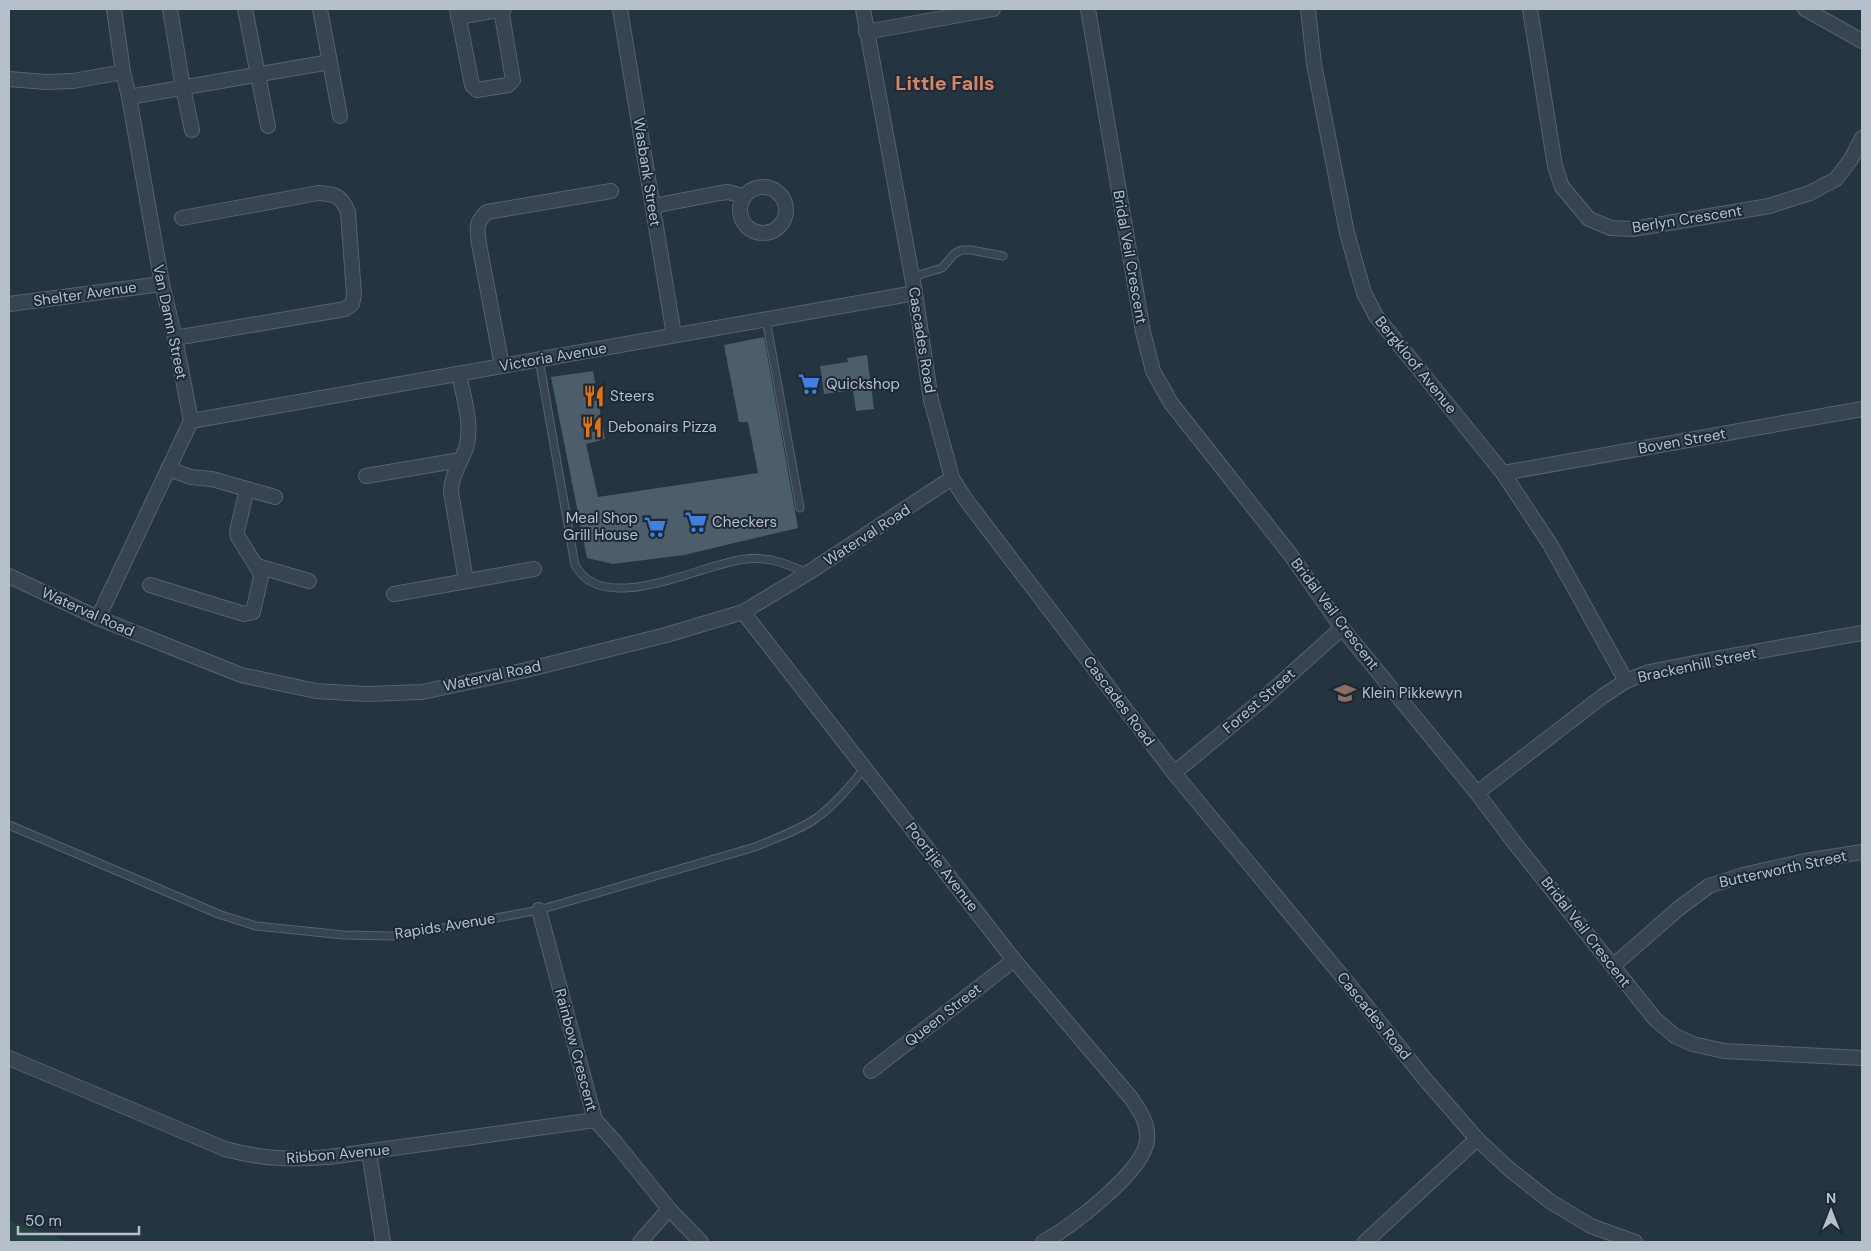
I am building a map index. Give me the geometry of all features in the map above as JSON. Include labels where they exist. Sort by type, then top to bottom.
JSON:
[{"type":"street","name":"Van Damn Street","points":[[114,9],[123,72],[162,284],[175,338],[190,421]]},
{"type":"street","points":[[170,9],[192,130]]},
{"type":"street","points":[[245,9],[268,126]]},
{"type":"street","points":[[320,9],[340,116]]},
{"type":"street","points":[[502,9],[514,80],[508,85],[481,90],[474,88],[457,13],[502,9]]},
{"type":"street","name":"Wasbank Street","points":[[620,9],[674,335]]},
{"type":"street","name":"Cascades Road","points":[[863,9],[915,293],[931,400],[952,478],[966,500],[1174,773],[1354,990],[1424,1078],[1477,1139],[1509,1169],[1551,1202],[1591,1226],[1635,1242]]},
{"type":"street","points":[[866,32],[993,9]]},
{"type":"street","name":"Bridal Veil Crescent","points":[[1088,9],[1143,332],[1153,371],[1171,403],[1290,554],[1342,628],[1477,793],[1655,1019],[1675,1036],[1693,1044],[1724,1050],[1862,1058]]},
{"type":"street","name":"Bergkloof Avenue","points":[[1308,9],[1314,64],[1343,214],[1364,293],[1376,316],[1503,472],[1550,544],[1626,681]]},
{"type":"street","name":"Berlyn Crescent","points":[[1530,9],[1555,166],[1562,187],[1589,219],[1611,228],[1633,230],[1769,206],[1810,193],[1836,179],[1851,159],[1862,138]]},
{"type":"street","points":[[1804,9],[1862,41]]},
{"type":"street","points":[[129,97],[330,62]]},
{"type":"street","points":[[9,78],[46,82],[73,82],[123,72]]},
{"type":"street","points":[[502,366],[478,233],[478,220],[487,212],[611,191]]},
{"type":"street","points":[[653,206],[720,192],[744,196]]},
{"type":"street","points":[[175,338],[346,309],[352,304],[354,295],[348,212],[344,201],[338,196],[318,193],[182,218]]},
{"type":"street","name":"Shelter Avenue","points":[[9,304],[162,284]]},
{"type":"street","name":"Victoria Avenue","points":[[190,421],[915,293]]},
{"type":"street","points":[[459,374],[469,431],[466,449],[451,482],[451,492],[466,581]]},
{"type":"street","name":"Boven Street","points":[[1503,472],[1862,409]]},
{"type":"street","points":[[98,618],[190,421]]},
{"type":"street","points":[[366,476],[460,460]]},
{"type":"street","points":[[168,469],[191,477],[212,479],[275,497]]},
{"type":"street","name":"Waterval Road","points":[[9,576],[98,618],[241,675],[316,691],[367,694],[422,692],[526,670],[666,635],[743,612],[808,573],[952,478]]},
{"type":"street","points":[[150,585],[244,614],[253,612],[261,584],[261,577],[257,566],[238,536],[237,531],[247,489]]},
{"type":"street","points":[[257,566],[309,581]]},
{"type":"street","points":[[394,594],[534,569]]},
{"type":"street","name":"Poortjie Avenue","points":[[743,612],[1014,960],[1131,1098],[1144,1119],[1147,1141],[1143,1154],[1123,1179],[1084,1215],[1043,1242]]},
{"type":"street","name":"Forest Street","points":[[1174,773],[1262,700],[1342,628]]},
{"type":"street","name":"Brackenhill Street","points":[[1477,793],[1603,696],[1626,681],[1649,672],[1706,660],[1862,633]]},
{"type":"street","name":"Butterworth Street","points":[[1613,966],[1709,886],[1743,875],[1805,861],[1862,852]]},
{"type":"street","name":"Rainbow Crescent","points":[[539,910],[595,1120],[669,1209],[700,1242]]},
{"type":"street","name":"Queen Street","points":[[871,1071],[1014,960]]},
{"type":"street","name":"Ribbon Avenue","points":[[9,1058],[225,1149],[249,1156],[273,1159],[302,1160],[369,1152],[595,1120]]},
{"type":"street","points":[[1365,1242],[1477,1139]]},
{"type":"street","points":[[369,1152],[383,1242]]},
{"type":"street","points":[[640,1242],[669,1209]]},
{"type":"lane","points":[[912,277],[942,268],[960,250],[971,250],[1003,256]]},
{"type":"lane","points":[[766,319],[800,508]]},
{"type":"lane","points":[[539,359],[575,565],[579,572],[595,584],[608,588],[648,586],[716,565],[746,559],[766,559],[783,562],[808,573]]},
{"type":"lane","name":"Rapids Avenue","points":[[9,826],[221,914],[256,926],[344,935],[392,936],[539,910],[755,847],[786,834],[818,817],[864,769]]},
{"type":"green space","points":[[9,1220],[70,1242],[9,1242]]},
{"type":"building","points":[[764,337],[798,528],[684,555],[613,564],[587,558],[551,377],[593,371],[605,439],[586,444],[598,497],[758,473],[748,422],[739,422],[724,345]]},
{"type":"building","points":[[867,355],[874,409],[856,411],[853,390],[824,394],[820,366],[848,362],[847,358]]},
{"type":"place","name":"Quickshop","points":[[809,384]]},
{"type":"place","name":"Steers","points":[[594,396]]},
{"type":"place","name":"Debonairs Pizza","points":[[592,427]]},
{"type":"place","name":"Checkers","points":[[696,522]]},
{"type":"place","name":"Meal Shop Grill House","points":[[655,527]]},
{"type":"place","name":"Klein Pikkewyn","points":[[1345,693]]},
{"type":"district","name":"Little Falls","points":[[945,83]]}]
